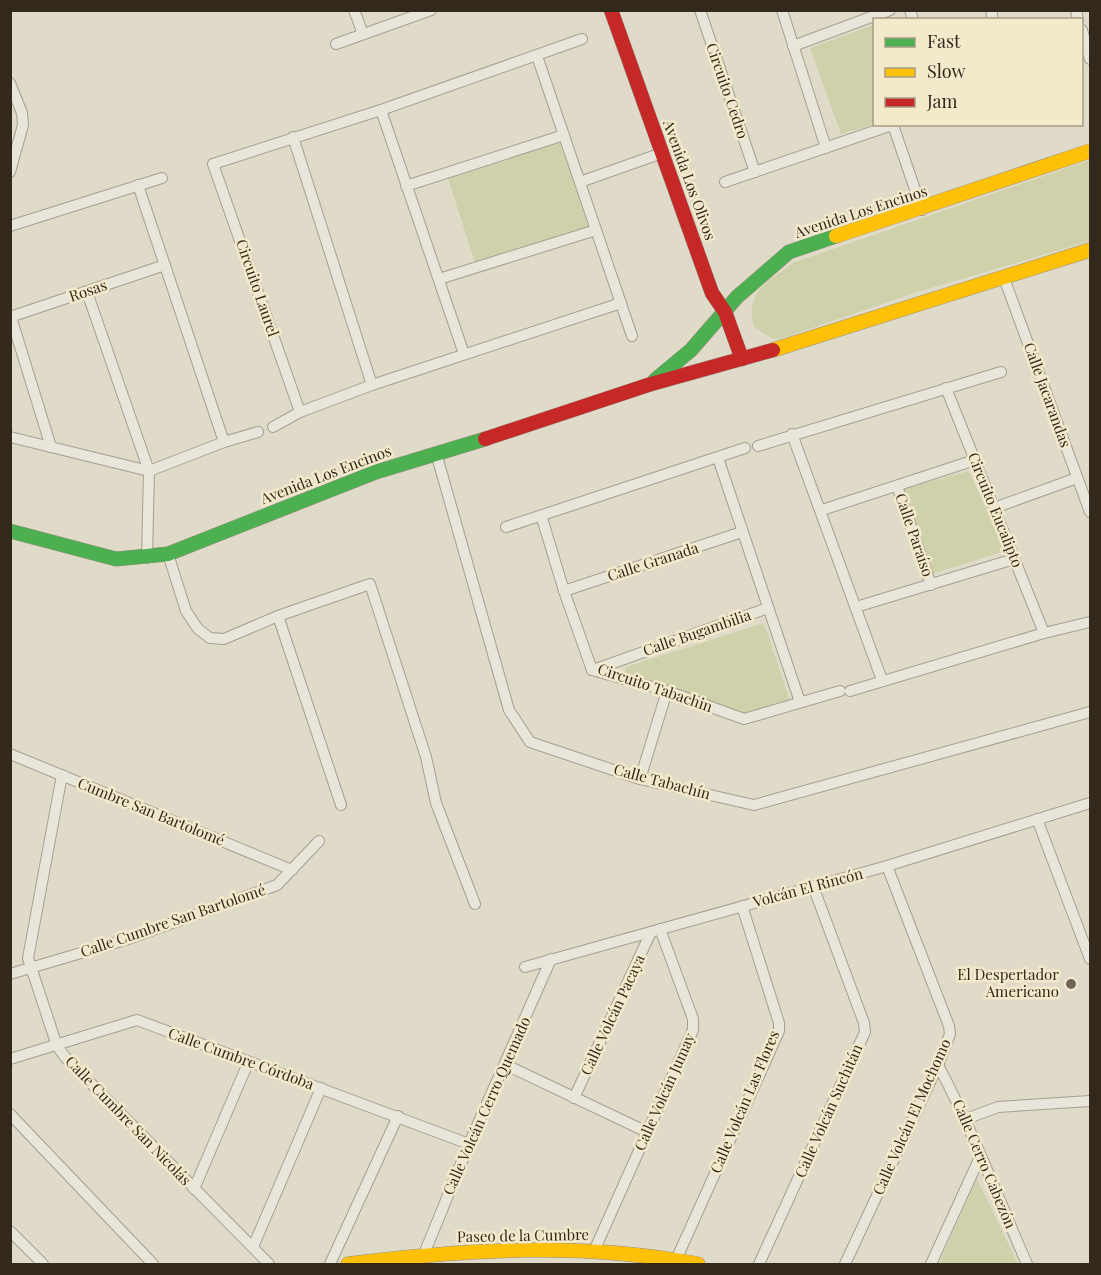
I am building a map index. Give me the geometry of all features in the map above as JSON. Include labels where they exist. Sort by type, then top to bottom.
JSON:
[{"type":"street","points":[[354,10],[363,34]]},
{"type":"street","points":[[336,44],[431,10]]},
{"type":"street","name":"Avenida Los Olivos","points":[[611,10],[712,293],[725,312],[742,359]]},
{"type":"street","name":"Circuito Cedro","points":[[700,10],[754,172]]},
{"type":"street","points":[[782,10],[826,147]]},
{"type":"street","points":[[794,46],[890,10]]},
{"type":"street","points":[[1083,34],[1090,59]]},
{"type":"street","points":[[372,385],[293,137],[381,110],[582,39]]},
{"type":"street","points":[[537,56],[632,336]]},
{"type":"street","points":[[10,83],[22,112],[23,125],[10,172]]},
{"type":"street","points":[[381,110],[464,354]]},
{"type":"street","points":[[725,182],[891,126]]},
{"type":"street","points":[[894,126],[922,210]]},
{"type":"street","points":[[406,186],[564,135]]},
{"type":"street","name":"Circuito Laurel","points":[[293,137],[213,164],[300,412]]},
{"type":"street","name":"Avenida Los Encinos","points":[[651,384],[691,350],[737,297],[789,252],[922,210],[1090,151]]},
{"type":"street","points":[[580,182],[662,153]]},
{"type":"street","points":[[10,226],[162,178]]},
{"type":"street","points":[[138,185],[224,442]]},
{"type":"street","points":[[439,279],[596,230]]},
{"type":"street","name":"Avenida Los Encinos","points":[[10,531],[116,559],[147,558],[168,554],[376,472],[532,424],[651,384],[824,336],[1090,250]]},
{"type":"street","name":"Rosas","points":[[11,317],[165,265]]},
{"type":"street","name":"Calle Jacarandas","points":[[1004,278],[1090,512]]},
{"type":"street","points":[[87,291],[149,471],[147,558]]},
{"type":"street","points":[[273,427],[300,412],[372,385],[621,303]]},
{"type":"street","points":[[11,317],[51,447]]},
{"type":"street","points":[[758,446],[1001,372]]},
{"type":"street","name":"Circuito Eucalipto","points":[[946,388],[1044,633]]},
{"type":"street","points":[[10,437],[149,471],[224,442],[258,432]]},
{"type":"street","points":[[792,434],[822,510],[882,680],[1090,622]]},
{"type":"street","points":[[506,527],[542,518],[746,448]]},
{"type":"street","name":"Calle Tabachín","points":[[436,453],[509,710],[530,742],[640,779],[754,805],[1090,712]]},
{"type":"street","points":[[718,458],[800,702]]},
{"type":"street","points":[[822,510],[975,460]]},
{"type":"street","points":[[994,508],[1077,478]]},
{"type":"street","name":"Calle Paraíso","points":[[897,486],[931,585]]},
{"type":"street","name":"Circuito Tabachin","points":[[542,518],[564,591],[592,670],[667,691],[744,719],[882,680]]},
{"type":"street","name":"Calle Granada","points":[[564,591],[742,532]]},
{"type":"street","points":[[168,554],[186,611],[198,629],[210,638],[224,639],[278,616],[370,584],[426,757],[436,803],[475,904]]},
{"type":"street","points":[[856,607],[1014,559]]},
{"type":"street","name":"Calle Bugambilia","points":[[592,670],[768,608]]},
{"type":"street","points":[[278,616],[341,805]]},
{"type":"street","points":[[640,779],[667,691]]},
{"type":"street","name":"Cumbre San Bartolomé","points":[[10,754],[292,870]]},
{"type":"street","name":"Calle Cumbre San Nicolás","points":[[62,775],[28,958],[57,1046],[194,1190],[269,1264]]},
{"type":"street","name":"Volcán El Rincón","points":[[525,967],[887,866],[1090,803]]},
{"type":"street","points":[[1037,819],[1090,959]]},
{"type":"street","name":"Calle Cumbre San Bartolomé","points":[[10,974],[128,939],[277,885],[319,841]]},
{"type":"street","name":"Calle Volcán El Mochomo","points":[[845,1264],[938,1065],[950,1034],[949,1026],[887,866]]},
{"type":"street","name":"Calle Volcán Suchitán","points":[[759,1264],[865,1032],[864,1023],[813,886]]},
{"type":"street","name":"Calle Volcán Las Flores","points":[[676,1260],[779,1031],[742,906]]},
{"type":"street","name":"Calle Volcán Pacaya","points":[[574,1098],[655,930]]},
{"type":"street","name":"Calle Volcán Jumay","points":[[594,1251],[693,1030],[693,1019],[655,930]]},
{"type":"street","name":"Calle Volcán Cerro Quemado","points":[[424,1254],[469,1144],[506,1065],[551,959]]},
{"type":"street","name":"Calle Cumbre Córdoba","points":[[10,1059],[136,1020],[469,1144]]},
{"type":"street","points":[[194,1190],[248,1063]]},
{"type":"street","points":[[506,1065],[647,1132]]},
{"type":"street","name":"Calle Cerro Cabezón","points":[[938,1065],[966,1119],[980,1157],[1027,1264]]},
{"type":"street","points":[[253,1247],[321,1088]]},
{"type":"street","points":[[966,1119],[998,1107],[1090,1101]]},
{"type":"street","points":[[10,1114],[153,1264]]},
{"type":"street","points":[[330,1264],[398,1116]]},
{"type":"street","points":[[931,1264],[980,1157]]},
{"type":"street","points":[[10,1231],[43,1264]]},
{"type":"street","name":"Paseo de la Cumbre","points":[[348,1264],[424,1254],[594,1251],[698,1264]]},
{"type":"green space","points":[[873,25],[873,124],[841,134],[810,48]]},
{"type":"green space","points":[[560,143],[588,227],[475,262],[448,179]]},
{"type":"green space","points":[[1090,160],[1090,241],[914,293],[780,339],[771,338],[754,327],[752,315],[756,296],[767,282],[793,263]]},
{"type":"green space","points":[[969,471],[1005,551],[931,574],[903,489]]},
{"type":"green space","points":[[764,623],[790,701],[741,715],[624,676],[626,667]]},
{"type":"green space","points":[[977,1179],[1018,1264],[939,1264]]},
{"type":"traffic: fast","points":[[655,380],[691,350],[737,297],[789,252],[836,236]]},
{"type":"traffic: fast","points":[[10,531],[116,559],[168,554],[376,472],[485,439]]},
{"type":"traffic: slow","points":[[836,236],[1090,151]]},
{"type":"traffic: slow","points":[[773,350],[1090,250]]},
{"type":"traffic: slow","points":[[348,1264],[436,1255],[523,1250],[611,1253],[698,1264]]},
{"type":"traffic: jam","points":[[611,10],[712,293],[725,312],[742,359]]},
{"type":"traffic: jam","points":[[485,439],[651,384],[773,350]]},
{"type":"place","name":"El Despertador Americano","points":[[1071,984]]}]
